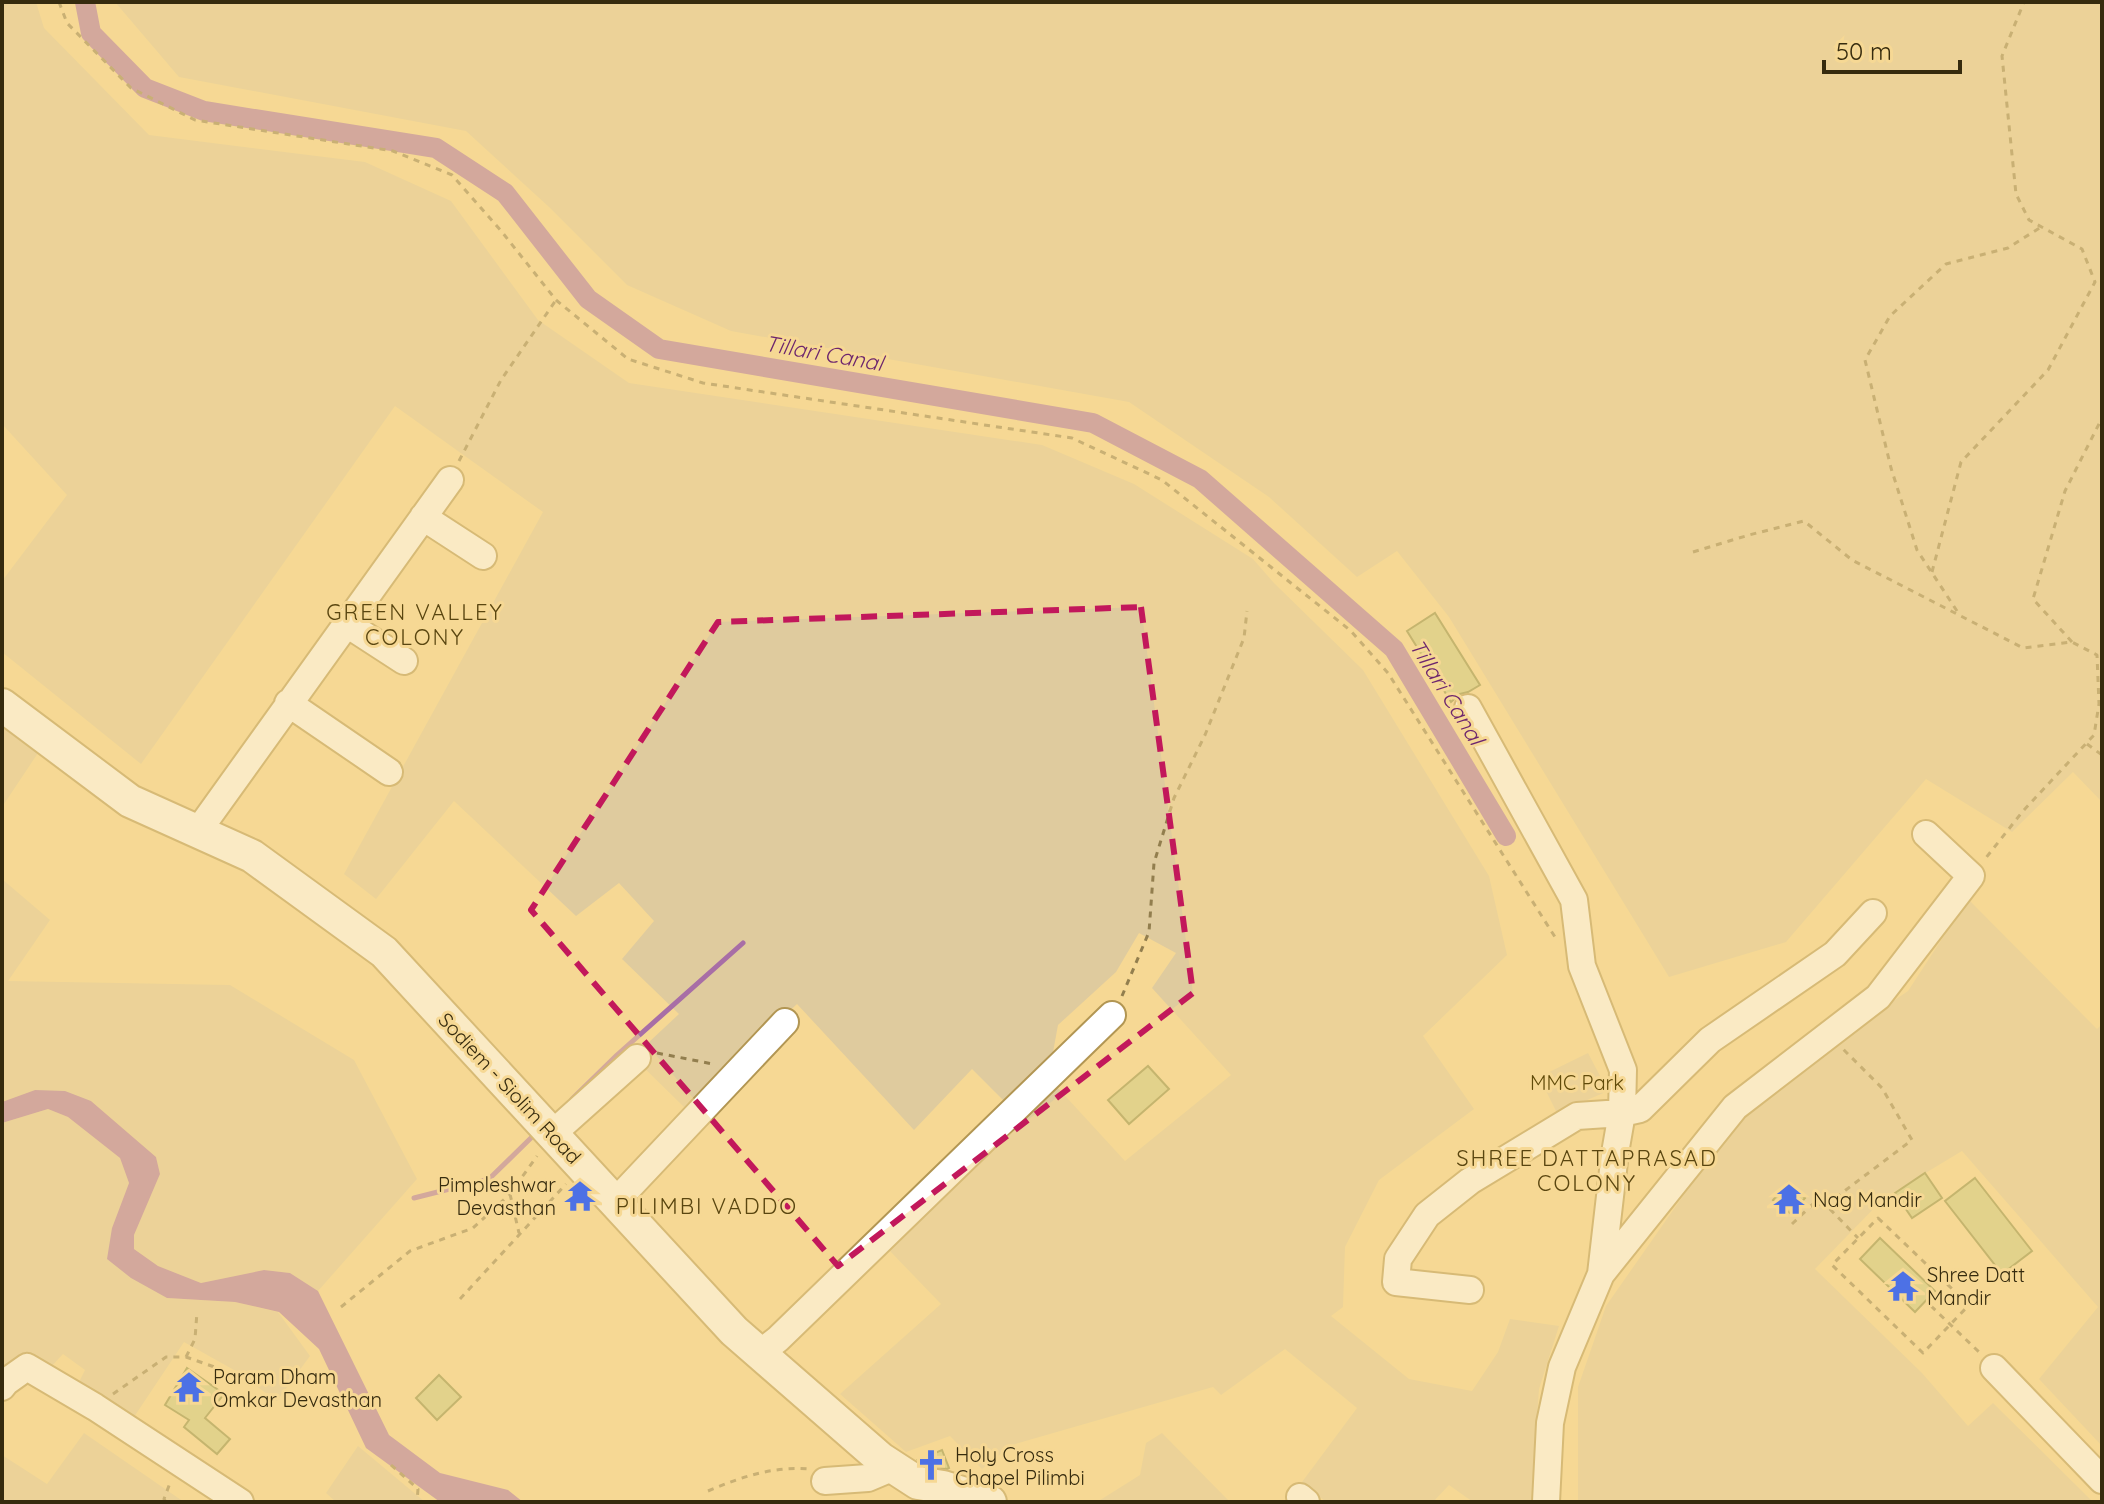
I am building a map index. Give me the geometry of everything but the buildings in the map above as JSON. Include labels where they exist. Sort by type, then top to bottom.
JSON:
[{"type":"main road","name":"Sodiem - Siolim Road","points":[[2,705],[130,801],[252,856],[384,952],[734,1331],[881,1459],[918,1483],[943,1487],[990,1502]]},
{"type":"street","points":[[198,831],[450,480]]},
{"type":"street","points":[[423,517],[483,556]]},
{"type":"street","points":[[347,624],[404,661]]},
{"type":"street","points":[[288,703],[389,772]]},
{"type":"street","points":[[1468,708],[1574,900],[1582,966],[1623,1070],[1622,1113],[1601,1274]]},
{"type":"street","points":[[1546,1502],[1550,1423],[1562,1367],[1601,1274],[1735,1107],[1878,997],[1971,876],[1926,834]]},
{"type":"street","points":[[1470,1290],[1396,1282],[1398,1259],[1427,1215],[1470,1181],[1577,1116],[1640,1109],[1710,1040],[1835,954],[1873,913]]},
{"type":"street","points":[[757,1350],[778,1339],[1112,1015]]},
{"type":"street","points":[[615,1202],[785,1022]]},
{"type":"street","points":[[552,1134],[637,1058]]},
{"type":"street","points":[[757,1350],[882,1223]]},
{"type":"street","points":[[2,1387],[27,1367],[95,1407],[240,1502]]},
{"type":"street","points":[[1994,1368],[2102,1480]]},
{"type":"street","points":[[819,1475],[868,1478],[894,1467]]},
{"type":"path","points":[[59,2],[67,23],[131,88],[195,120],[393,151],[452,175],[556,300],[628,359],[703,383],[1072,438],[1162,480],[1351,631],[1388,673],[1558,942],[1582,966]]},
{"type":"path","points":[[1932,572],[1961,462],[2048,370],[2095,282],[2082,249],[2029,220],[2016,194],[2002,56],[2024,2]]},
{"type":"path","points":[[1959,615],[1917,550],[1891,468],[1865,360],[1890,316],[1946,264],[2008,248],[2042,226]]},
{"type":"path","points":[[450,480],[501,380],[556,300]]},
{"type":"path","points":[[1971,876],[2023,811],[2094,735],[2099,704],[2097,655],[2072,642],[2033,599],[2065,491],[2102,418]]},
{"type":"path","points":[[1693,552],[1804,521],[1852,560],[2023,648],[2072,642]]},
{"type":"path","points":[[1112,1015],[1149,932],[1154,863],[1174,798],[1205,735],[1244,638],[1247,611]]},
{"type":"path","points":[[2087,744],[2102,755]]},
{"type":"path","points":[[1826,1205],[1912,1140],[1882,1088],[1829,1035]]},
{"type":"path","points":[[637,1058],[659,1053],[740,1070]]},
{"type":"path","points":[[341,1307],[410,1251],[473,1228],[510,1194],[552,1134]]},
{"type":"path","points":[[460,1299],[582,1166]]},
{"type":"path","points":[[510,1194],[519,1235]]},
{"type":"path","points":[[1792,1224],[1814,1203],[1826,1205],[1858,1238]]},
{"type":"path","points":[[1878,1218],[1969,1305],[1923,1353],[1832,1265],[1858,1238],[1878,1218]]},
{"type":"path","points":[[1931,1306],[1994,1368]]},
{"type":"path","points":[[186,1357],[195,1339],[197,1312]]},
{"type":"path","points":[[95,1407],[166,1357],[186,1357],[223,1370]]},
{"type":"path","points":[[391,1465],[418,1489],[417,1502]]},
{"type":"path","points":[[708,1491],[742,1477],[788,1467],[819,1475]]},
{"type":"highlighted area","points":[[1141,607],[1193,993],[838,1266],[531,910],[718,622]]},
{"type":"green space","points":[[2,2],[36,2],[44,28],[149,135],[365,162],[451,201],[538,320],[629,383],[1042,445],[1134,484],[1253,559],[1363,670],[1489,876],[1507,955],[1423,1036],[1474,1109],[1379,1180],[1345,1247],[1343,1307],[1331,1316],[1409,1379],[1472,1391],[1498,1352],[1510,1319],[1559,1326],[1539,1389],[1531,1502],[1473,1502],[1449,1485],[1433,1502],[1326,1502],[1302,1482],[1357,1408],[1285,1349],[1221,1395],[1213,1387],[1012,1445],[982,1469],[950,1436],[906,1452],[840,1394],[941,1304],[888,1249],[1057,1087],[1125,1161],[1231,1075],[1152,988],[1176,953],[1139,933],[1116,972],[1058,1025],[1051,1063],[1006,1103],[972,1069],[914,1130],[797,1004],[686,1109],[633,1057],[679,1014],[622,959],[654,921],[619,883],[576,916],[454,801],[376,899],[344,874],[543,512],[395,406],[141,764],[2,652],[2,581],[67,495],[2,424]]},
{"type":"green space","points":[[115,2],[2102,2],[2102,802],[2073,772],[2012,832],[1926,779],[1786,942],[1669,977],[1449,617],[1397,551],[1357,577],[1269,497],[1129,402],[731,331],[627,285],[549,207],[466,131],[179,77]]},
{"type":"green space","points":[[2,723],[40,750],[2,807]]},
{"type":"green space","points":[[2,879],[50,920],[8,981],[230,985],[354,1060],[417,1179],[318,1291],[290,1273],[264,1270],[201,1283],[158,1266],[133,1248],[134,1235],[160,1174],[156,1157],[91,1101],[35,1090],[2,1102]]},
{"type":"green space","points":[[1968,899],[2097,1029],[2102,1024],[2102,1446],[2039,1379],[2098,1307],[1962,1151],[1884,1198],[1815,1269],[1922,1373],[1968,1426],[1993,1403],[2093,1502],[1578,1502],[1578,1387],[1606,1306],[1753,1096],[1908,991]]},
{"type":"green space","name":"MMC Park","points":[[1588,1053],[1608,1091],[1557,1113],[1539,1077]]},
{"type":"green space","points":[[48,1109],[68,1117],[120,1158],[129,1183],[112,1228],[167,1298],[235,1302],[278,1312],[310,1356],[277,1401],[234,1370],[184,1342],[132,1420],[77,1386],[85,1370],[63,1354],[49,1369],[23,1353],[2,1374],[2,1123]]},
{"type":"green space","points":[[84,1433],[184,1502],[2,1502],[2,1455],[47,1484]]},
{"type":"green space","points":[[1162,1433],[1230,1502],[1097,1502],[1140,1475],[1146,1443]]},
{"type":"green space","points":[[358,1446],[425,1502],[336,1502],[326,1493]]},
{"type":"shaded area","points":[[35,1090],[65,1091],[91,1101],[156,1157],[160,1174],[134,1235],[134,1249],[158,1266],[201,1283],[264,1270],[290,1273],[318,1291],[389,1435],[440,1473],[508,1490],[523,1502],[440,1502],[366,1448],[319,1349],[279,1312],[235,1302],[167,1298],[131,1278],[107,1259],[112,1228],[129,1183],[120,1158],[68,1117],[48,1109],[2,1123],[2,1102]]},
{"type":"waterway","name":"Tillari Canal","points":[[85,2],[91,33],[145,88],[204,111],[436,148],[505,193],[588,299],[659,349],[1093,423],[1200,479],[1394,649],[1506,836]]},
{"type":"waterway","points":[[572,1099],[743,943]]},
{"type":"waterway","points":[[414,1198],[489,1179],[536,1133]]},
{"type":"place","name":"Pimpleshwar Devasthan","points":[[580,1196]]},
{"type":"place","name":"Nag Mandir","points":[[1789,1199]]},
{"type":"place","name":"Shree Datt Mandir","points":[[1903,1286]]},
{"type":"place","name":"Param Dham Omkar Devasthan","points":[[189,1387]]},
{"type":"place","name":"Holy Cross Chapel Pilimbi","points":[[931,1465]]},
{"type":"district","name":"GREEN VALLEY COLONY","points":[[415,624]]},
{"type":"district","name":"SHREE DATTAPRASAD COLONY","points":[[1587,1170]]},
{"type":"district","name":"PILIMBI VADDO","points":[[707,1206]]}]
